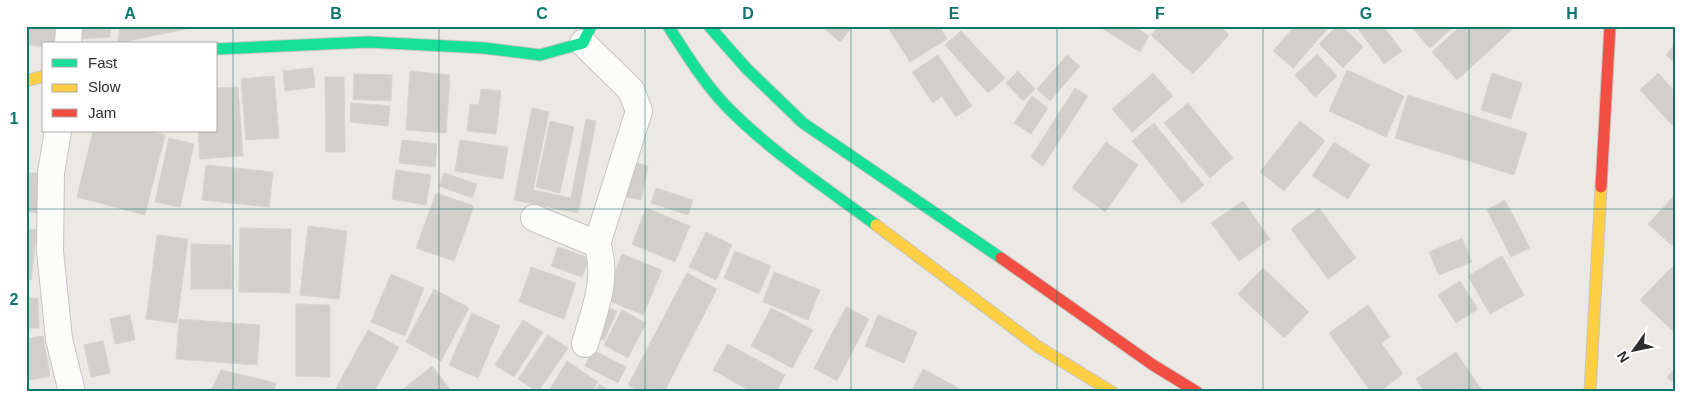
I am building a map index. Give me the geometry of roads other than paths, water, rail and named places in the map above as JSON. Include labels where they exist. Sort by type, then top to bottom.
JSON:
[{"type":"main road","points":[[668,26],[709,87],[729,109],[783,156],[1037,346],[1112,392]]},
{"type":"main road","points":[[709,26],[746,68],[803,123],[1068,303],[1153,366],[1197,392]]},
{"type":"main road","points":[[1590,392],[1610,26]]},
{"type":"main road","points":[[218,49],[368,42],[484,48],[540,55],[587,34]]},
{"type":"main road","points":[[26,81],[42,77]]},
{"type":"street","points":[[68,42],[69,26]]},
{"type":"street","points":[[585,344],[601,283],[603,260],[597,244],[639,111],[631,90],[587,34]]},
{"type":"street","points":[[58,132],[51,173],[50,251],[58,338],[72,392]]},
{"type":"street","points":[[534,218],[597,244]]}]
